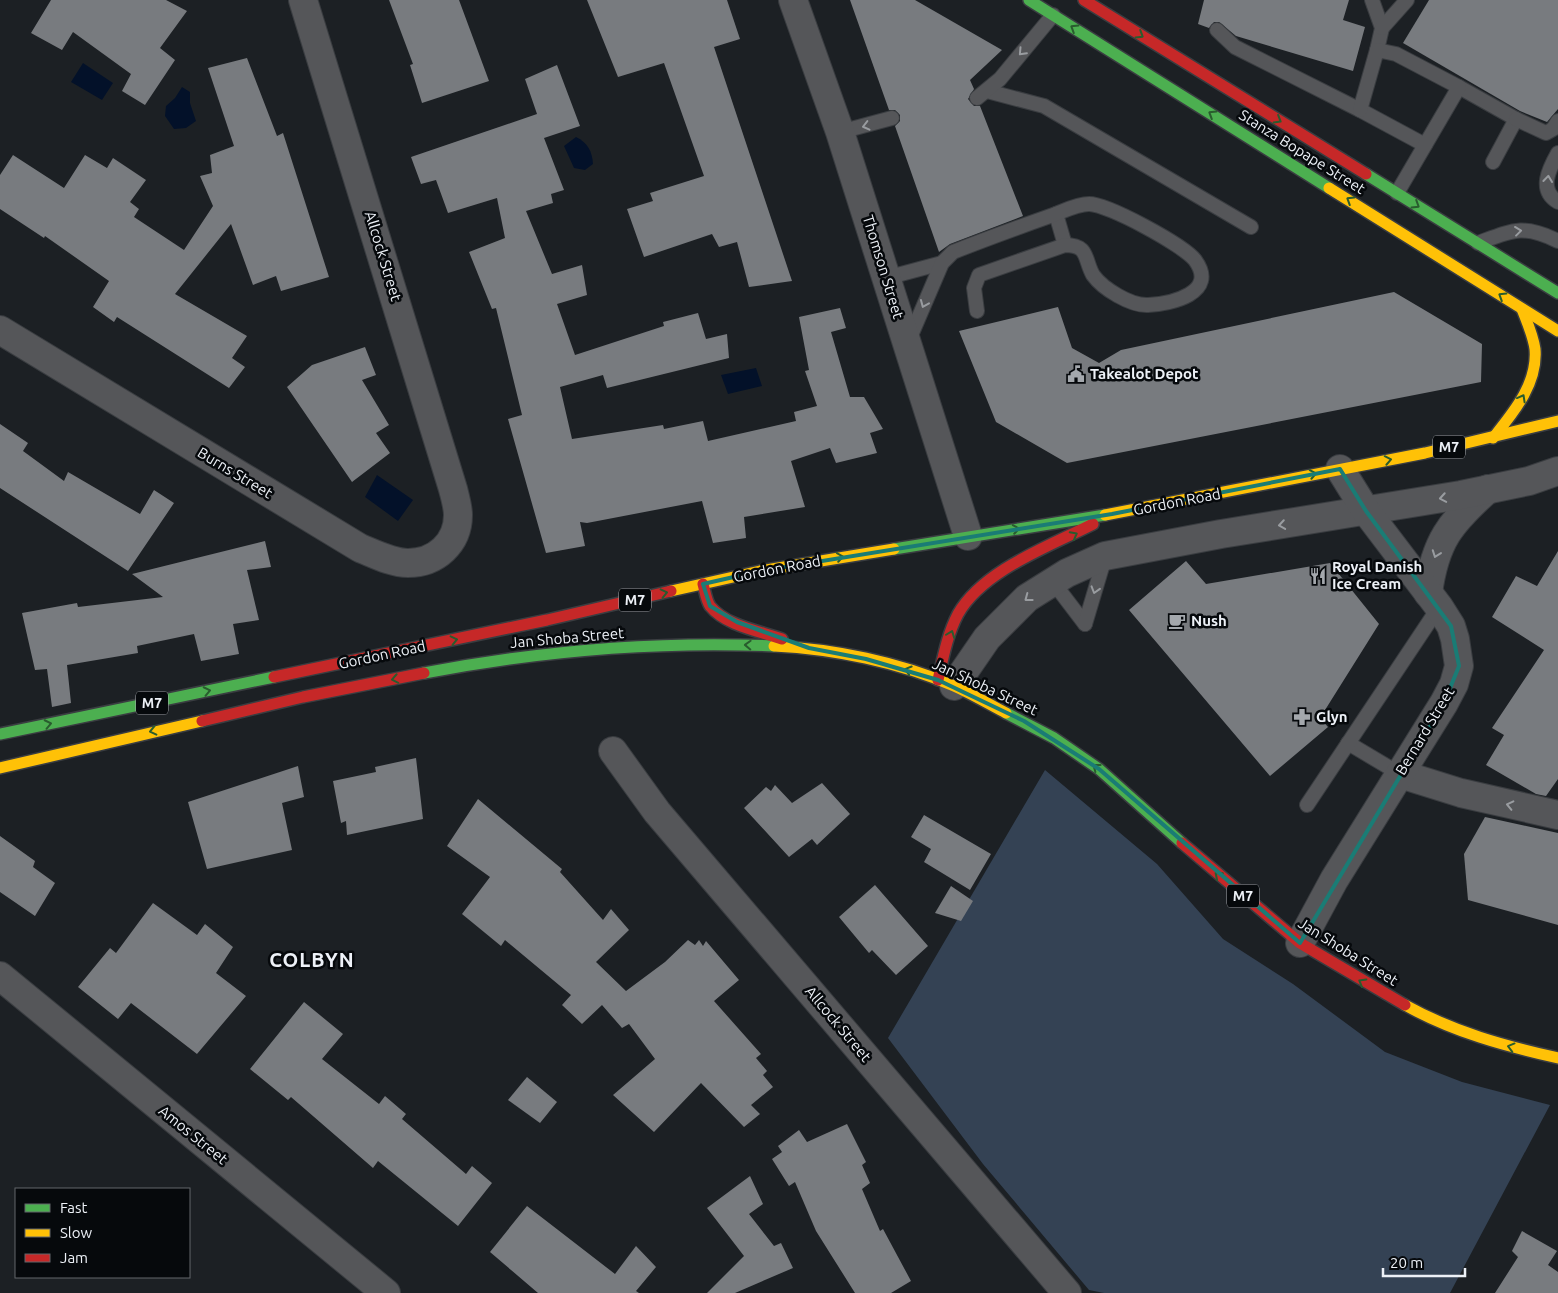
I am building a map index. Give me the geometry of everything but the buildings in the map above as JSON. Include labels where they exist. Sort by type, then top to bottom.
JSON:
[{"type":"main road","name":"Stanza Bopape Street","points":[[1029,0],[1558,331]]},
{"type":"main road","name":"Stanza Bopape Street","points":[[1084,0],[1558,293]]},
{"type":"main road","points":[[1493,438],[1519,404],[1533,369],[1535,354],[1532,338],[1522,309]]},
{"type":"main road","name":"Gordon Road","points":[[0,734],[415,649],[760,570],[1112,514],[1493,438],[1558,421]]},
{"type":"main road","points":[[946,683],[943,656],[964,605],[996,576],[1112,514]]},
{"type":"main road","points":[[703,584],[710,606],[724,616],[809,648]]},
{"type":"main road","name":"Jan Shoba Street","points":[[0,768],[303,697],[481,662],[566,651],[719,644],[809,648],[866,659],[946,683],[1024,721],[1099,769],[1238,892],[1300,942],[1358,980],[1415,1011],[1463,1032],[1511,1047],[1558,1058]]},
{"type":"street","name":"Allcock Street","points":[[303,0],[447,470],[458,514]]},
{"type":"street","name":"Thomson Street","points":[[793,0],[840,132],[968,536]]},
{"type":"street","name":"Burns Street","points":[[0,330],[360,548],[407,563],[434,556],[443,551],[451,542],[457,530],[458,514]]},
{"type":"street","name":"Bernard Street","points":[[1300,942],[1334,880],[1444,703],[1458,673],[1455,639],[1451,626],[1434,600],[1366,511],[1340,469]]},
{"type":"street","points":[[946,683],[1027,598],[1053,582],[1105,556],[1221,534],[1488,490],[1558,472]]},
{"type":"street","points":[[1434,600],[1431,570],[1442,540],[1463,511],[1488,490]]},
{"type":"street","name":"Allcock Street","points":[[613,751],[657,812],[1067,1293]]},
{"type":"street","points":[[1400,774],[1461,793],[1558,816]]},
{"type":"street","name":"Amos Street","points":[[0,976],[386,1293]]},
{"type":"lane","points":[[1372,0],[1382,28]]},
{"type":"lane","points":[[1360,110],[1382,28],[1407,0]]},
{"type":"lane","points":[[1054,15],[982,94],[1020,98],[1044,106],[1251,227]]},
{"type":"lane","points":[[1217,30],[1235,47],[1360,110],[1425,146]]},
{"type":"lane","points":[[1377,50],[1396,54],[1516,119],[1546,133],[1553,129],[1558,122]]},
{"type":"lane","points":[[1397,193],[1459,87]]},
{"type":"lane","points":[[840,132],[892,118]]},
{"type":"lane","points":[[1493,162],[1516,119]]},
{"type":"lane","points":[[1558,153],[1546,175],[1546,182],[1550,194],[1558,202]]},
{"type":"lane","points":[[907,345],[942,263],[953,252],[1088,204],[1114,209],[1194,259],[1201,273],[1200,284],[1196,291],[1186,297],[1151,305],[1132,303],[1097,279],[1085,254],[1080,249],[1074,245],[1065,245],[979,275],[974,288],[978,311]]},
{"type":"lane","points":[[1056,214],[1065,245]]},
{"type":"lane","points":[[1477,243],[1509,232],[1529,230],[1558,241]]},
{"type":"lane","points":[[886,278],[942,263]]},
{"type":"lane","points":[[1053,582],[1084,624],[1105,556]]},
{"type":"lane","points":[[1307,805],[1348,743],[1434,600]]},
{"type":"lane","points":[[1348,743],[1400,774]]},
{"type":"highlighted area","points":[[1340,469],[1366,511],[1451,626],[1459,666],[1444,703],[1300,943],[1099,769],[1024,721],[938,680],[866,659],[809,648],[737,622],[710,606],[703,584],[760,571],[1112,514]]},
{"type":"shaded area","points":[[83,63],[113,83],[102,100],[71,82]]},
{"type":"shaded area","points":[[182,87],[190,92],[190,103],[196,121],[186,128],[174,129],[165,116],[166,106],[175,98]]},
{"type":"shaded area","points":[[576,137],[589,148],[592,155],[593,164],[585,170],[574,168],[564,146]]},
{"type":"shaded area","points":[[756,368],[762,386],[728,394],[721,375]]},
{"type":"shaded area","points":[[377,475],[413,500],[398,521],[365,497]]},
{"type":"shaded area","points":[[1045,770],[1157,864],[1223,939],[1293,984],[1385,1052],[1462,1082],[1550,1105],[1450,1293],[1104,1293],[1089,1290],[983,1164],[888,1038]]},
{"type":"traffic: fast","points":[[1029,0],[1329,188]]},
{"type":"traffic: fast","points":[[1366,174],[1558,293]]},
{"type":"traffic: fast","points":[[894,549],[1105,515]]},
{"type":"traffic: fast","points":[[424,673],[467,665],[598,649],[686,645],[774,646]]},
{"type":"traffic: fast","points":[[0,734],[274,677]]},
{"type":"traffic: fast","points":[[1006,713],[1054,738],[1099,769],[1182,843]]},
{"type":"traffic: slow","points":[[1329,188],[1558,331]]},
{"type":"traffic: slow","points":[[1493,438],[1523,397],[1533,374],[1535,349],[1522,309]]},
{"type":"traffic: slow","points":[[1105,515],[1425,453],[1558,421]]},
{"type":"traffic: slow","points":[[671,591],[760,571],[894,549]]},
{"type":"traffic: slow","points":[[774,646],[820,650],[866,658],[911,670],[954,686],[1006,713]]},
{"type":"traffic: slow","points":[[0,768],[202,721]]},
{"type":"traffic: slow","points":[[1405,1005],[1423,1015],[1480,1037],[1558,1058]]},
{"type":"traffic: jam","points":[[1084,0],[1366,174]]},
{"type":"traffic: jam","points":[[938,680],[951,630],[958,614],[969,598],[1000,572],[1093,524]]},
{"type":"traffic: jam","points":[[703,584],[709,604],[717,613],[734,623],[782,639]]},
{"type":"traffic: jam","points":[[274,677],[547,620],[671,591]]},
{"type":"traffic: jam","points":[[202,721],[303,697],[424,673]]},
{"type":"traffic: jam","points":[[1182,843],[1300,943],[1405,1005]]},
{"type":"place","name":"Takealot Depot","points":[[1076,374]]},
{"type":"place","name":"Royal Danish Ice Cream","points":[[1318,576]]},
{"type":"place","name":"Nush","points":[[1177,621]]},
{"type":"place","name":"Glyn","points":[[1302,717]]},
{"type":"district","name":"COLBYN","points":[[312,960]]}]
